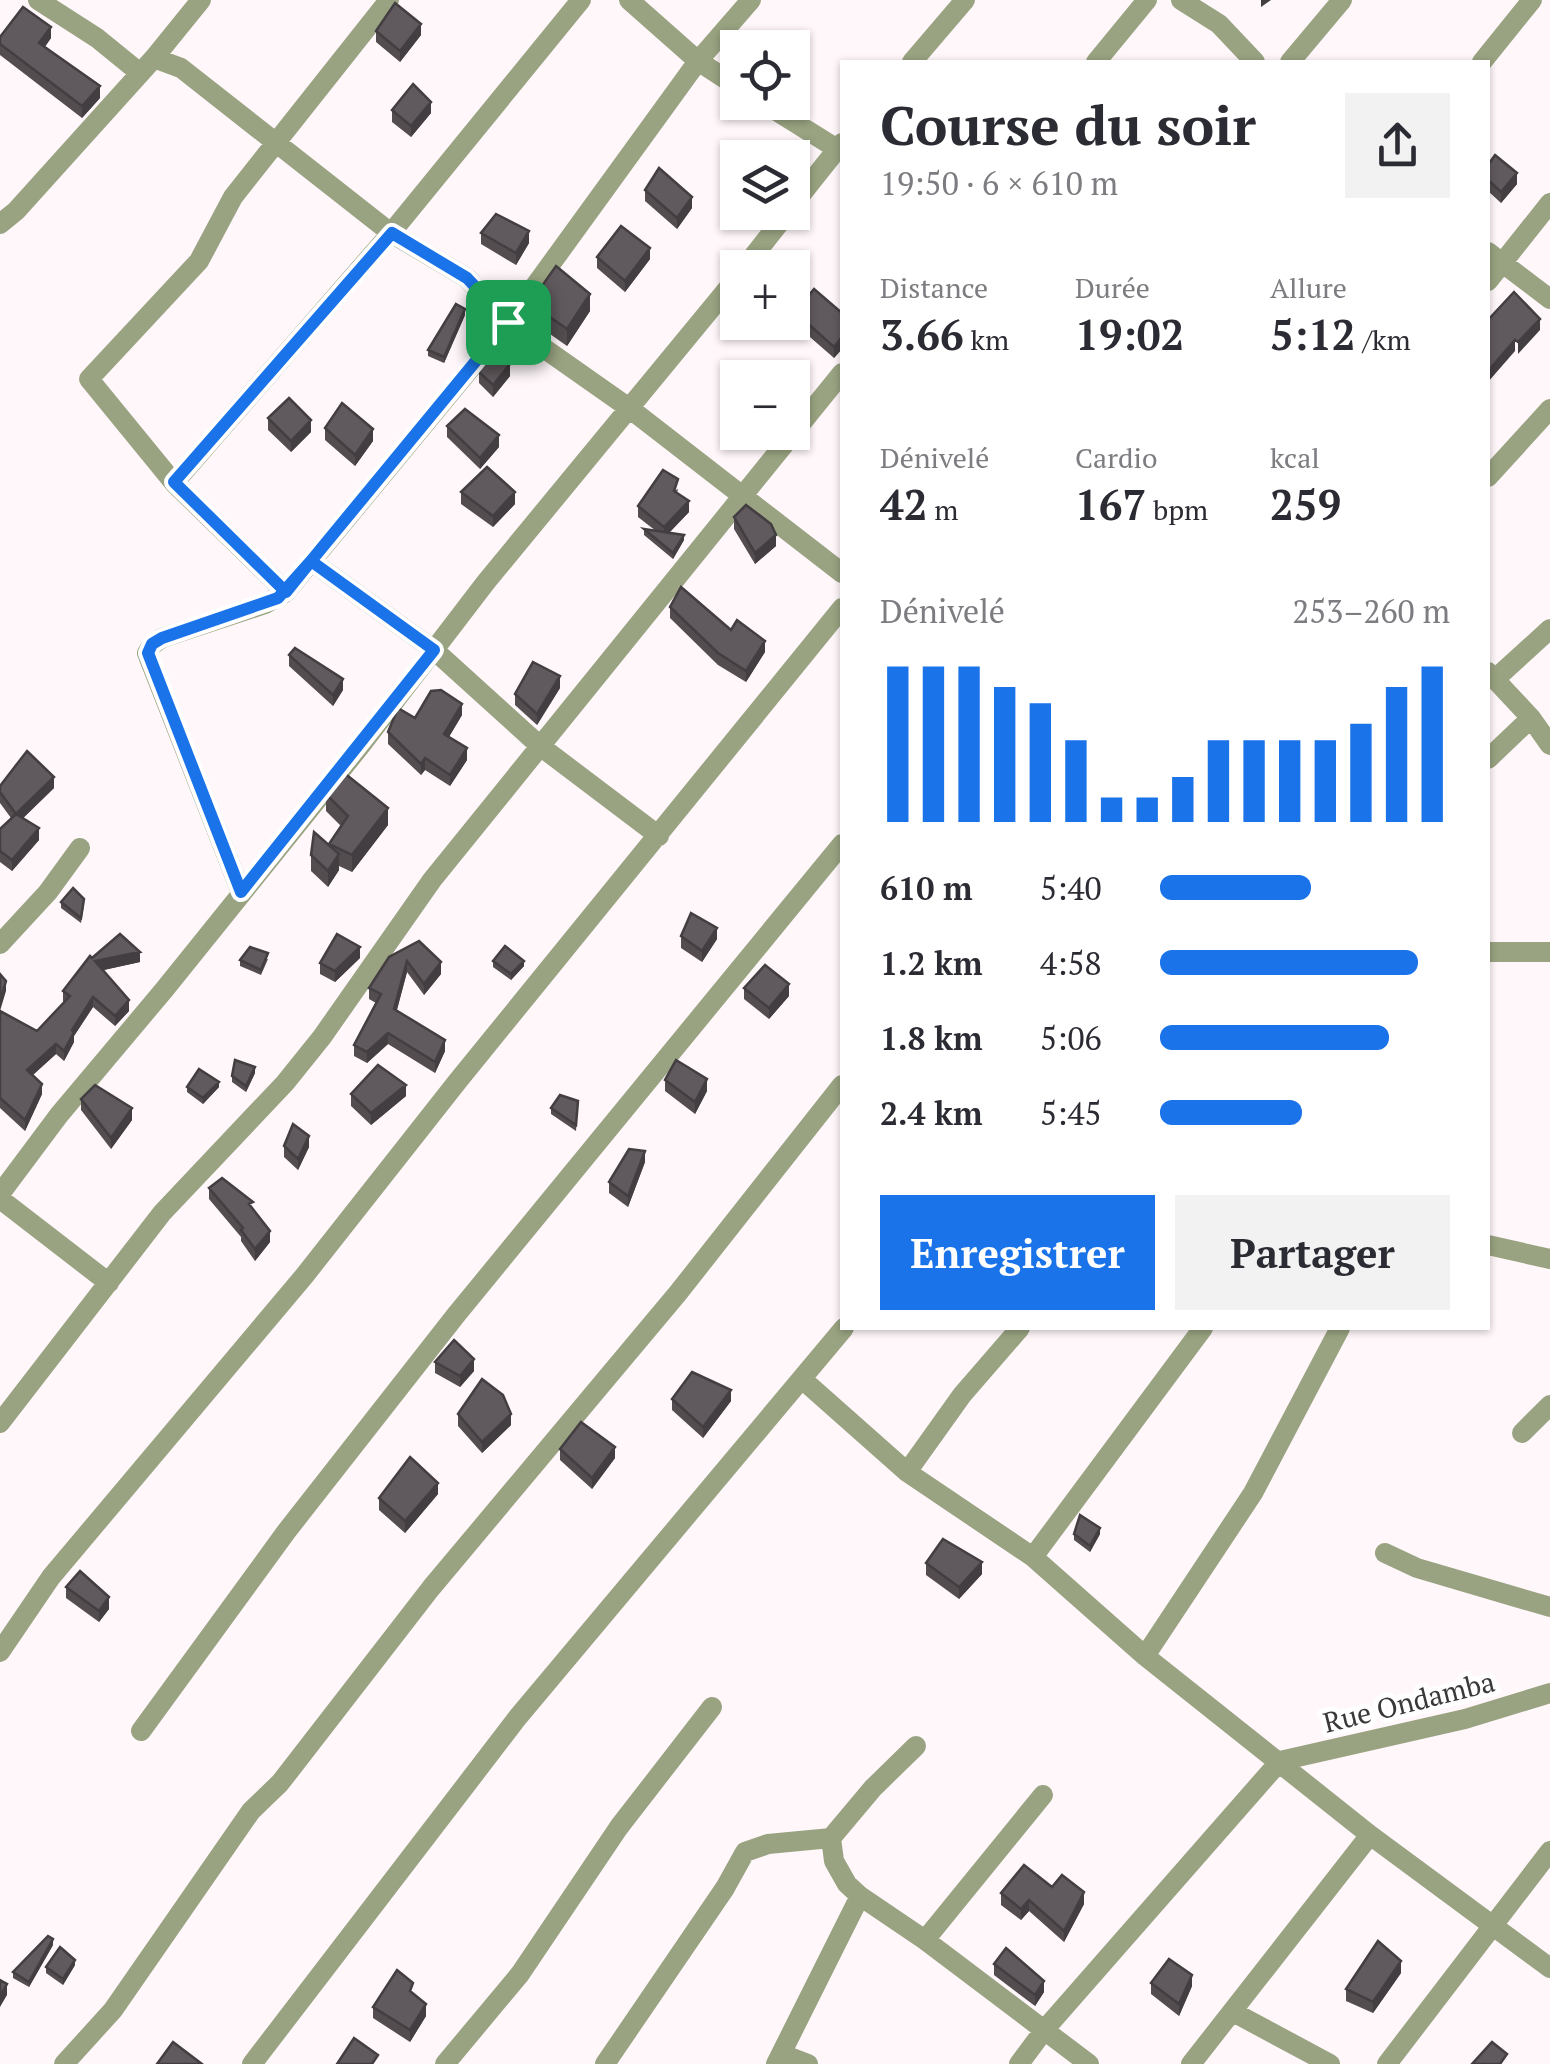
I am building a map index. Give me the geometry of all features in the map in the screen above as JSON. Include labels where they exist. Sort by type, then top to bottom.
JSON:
[{"type":"street","points":[[38,0],[147,66],[181,68],[392,233],[467,278],[508,322],[629,408],[840,571]]},
{"type":"street","points":[[0,224],[147,66],[201,0]]},
{"type":"street","points":[[286,592],[174,482],[90,379],[199,261],[233,197],[389,0]]},
{"type":"street","points":[[174,482],[392,233],[581,0]]},
{"type":"street","points":[[628,0],[698,61],[720,75]]},
{"type":"street","points":[[241,892],[148,653],[152,644],[265,604],[286,592],[508,322],[698,61],[751,0]]},
{"type":"street","points":[[914,60],[965,0]]},
{"type":"street","points":[[1098,60],[1147,0]]},
{"type":"street","points":[[1181,0],[1219,24],[1253,60]]},
{"type":"street","points":[[1292,60],[1342,0]]},
{"type":"street","points":[[1484,60],[1532,0]]},
{"type":"street","points":[[793,120],[840,147]]},
{"type":"street","points":[[810,185],[840,149]]},
{"type":"street","points":[[1550,203],[1494,258],[1550,299]]},
{"type":"street","points":[[758,250],[774,230]]},
{"type":"street","points":[[109,1283],[0,1196],[59,1114],[164,990],[720,298]]},
{"type":"street","points":[[0,1423],[162,1213],[322,1037],[432,880],[840,375]]},
{"type":"street","points":[[1490,475],[1550,408]]},
{"type":"street","points":[[311,561],[434,650],[540,746],[659,836]]},
{"type":"street","points":[[0,1652],[51,1578],[304,1275],[840,610]]},
{"type":"street","points":[[1550,629],[1491,676],[1531,718],[1550,745]]},
{"type":"street","points":[[1490,757],[1531,718]]},
{"type":"street","points":[[141,1732],[286,1532],[444,1331],[840,846]]},
{"type":"street","points":[[0,944],[48,892],[80,848]]},
{"type":"street","points":[[1490,952],[1550,952]]},
{"type":"street","points":[[64,2064],[112,2010],[250,1811],[280,1783],[432,1588],[678,1293],[840,1088]]},
{"type":"street","points":[[1490,1245],[1550,1259]]},
{"type":"street","points":[[252,2064],[518,1718],[842,1330]]},
{"type":"street","points":[[908,1472],[962,1395],[1018,1330]]},
{"type":"street","points":[[1033,1557],[1203,1330]]},
{"type":"street","points":[[1145,1656],[1253,1493],[1339,1330]]},
{"type":"street","points":[[802,1378],[908,1472],[1033,1557],[1145,1656],[1370,1835],[1550,1968]]},
{"type":"street","points":[[1522,1433],[1550,1406]]},
{"type":"street","points":[[1385,1553],[1417,1568],[1550,1607]]},
{"type":"street","name":"Rue Ondamba","points":[[1280,1761],[1465,1718],[1550,1693]]},
{"type":"street","points":[[445,2064],[520,1974],[619,1827],[712,1707]]},
{"type":"street","points":[[605,2064],[746,1852],[768,1844],[830,1838],[916,1746]]},
{"type":"street","points":[[1019,2064],[1045,2028],[1280,1761]]},
{"type":"street","points":[[925,1940],[1043,1795]]},
{"type":"street","points":[[1192,2064],[1370,1835]]},
{"type":"street","points":[[830,1838],[834,1862],[847,1884],[860,1896],[1089,2064]]},
{"type":"street","points":[[1387,2064],[1550,1852]]},
{"type":"street","points":[[808,2064],[779,2059],[860,1896]]},
{"type":"street","points":[[1233,2012],[1330,2064]]},
{"type":"building","points":[[395,3],[421,24],[400,51],[376,31]]},
{"type":"building","points":[[23,7],[51,27],[39,43],[100,86],[82,106],[0,44],[0,37]]},
{"type":"building","points":[[413,84],[431,102],[411,126],[392,110]]},
{"type":"building","points":[[1495,155],[1517,173],[1501,192],[1490,182],[1490,162]]},
{"type":"building","points":[[659,168],[692,197],[677,218],[645,190]]},
{"type":"building","points":[[496,214],[529,231],[516,253],[481,233]]},
{"type":"building","points":[[621,226],[650,248],[625,281],[597,257]]},
{"type":"building","points":[[556,266],[590,294],[567,329],[530,303]]},
{"type":"building","points":[[814,289],[840,311],[840,340],[834,347],[810,325],[810,294]]},
{"type":"building","points":[[1514,292],[1540,319],[1490,369],[1490,318]]},
{"type":"building","points":[[456,304],[465,309],[444,357],[428,350]]},
{"type":"building","points":[[494,350],[510,364],[493,385],[479,372]]},
{"type":"building","points":[[289,398],[311,420],[291,441],[268,418]]},
{"type":"building","points":[[342,403],[373,429],[355,455],[325,428]]},
{"type":"building","points":[[465,409],[499,435],[480,458],[447,426]]},
{"type":"building","points":[[487,467],[515,492],[493,516],[461,492]]},
{"type":"building","points":[[663,470],[678,479],[674,491],[689,501],[664,527],[638,506]]},
{"type":"building","points":[[746,505],[771,524],[776,535],[755,553],[734,517]]},
{"type":"building","points":[[644,529],[684,535],[673,553]]},
{"type":"building","points":[[681,587],[731,630],[737,620],[765,641],[746,671],[718,653],[670,607]]},
{"type":"building","points":[[295,648],[343,679],[333,695],[289,655]]},
{"type":"building","points":[[533,662],[560,676],[537,714],[515,694]]},
{"type":"building","points":[[441,690],[462,704],[444,734],[467,748],[450,775],[425,758],[421,764],[388,732],[398,708],[415,718],[431,691]]},
{"type":"building","points":[[27,751],[54,777],[16,814],[0,786]]},
{"type":"building","points":[[343,772],[388,808],[352,855],[329,844],[348,816],[326,794]]},
{"type":"building","points":[[16,814],[39,828],[12,860],[0,851],[0,829]]},
{"type":"building","points":[[314,832],[339,854],[328,871],[311,855]]},
{"type":"building","points":[[73,888],[84,899],[81,918],[61,902]]},
{"type":"building","points":[[691,913],[717,928],[702,951],[681,936]]},
{"type":"building","points":[[120,934],[140,952],[95,961],[129,1000],[115,1016],[93,997],[64,1051],[56,1044],[27,1070],[42,1084],[25,1120],[0,1098],[0,1011],[37,1031],[70,996],[63,991],[90,956]]},
{"type":"building","points":[[337,934],[360,947],[335,971],[320,963]]},
{"type":"building","points":[[419,941],[441,962],[424,984],[407,961],[394,1009],[445,1040],[435,1062],[388,1033],[367,1052],[354,1045],[381,994],[369,988],[389,957]]},
{"type":"building","points":[[505,946],[524,961],[511,974],[493,961]]},
{"type":"building","points":[[250,947],[268,953],[261,970],[240,960]]},
{"type":"building","points":[[765,965],[789,984],[769,1008],[744,988]]},
{"type":"building","points":[[0,974],[6,981],[0,1001]]},
{"type":"building","points":[[235,1060],[255,1067],[246,1086],[232,1076]]},
{"type":"building","points":[[676,1060],[707,1079],[695,1102],[665,1080]]},
{"type":"building","points":[[378,1065],[406,1085],[371,1113],[351,1094]]},
{"type":"building","points":[[199,1069],[219,1082],[203,1098],[187,1087]]},
{"type":"building","points":[[95,1085],[132,1108],[111,1138],[81,1099]]},
{"type":"building","points":[[560,1095],[578,1101],[576,1125],[551,1108]]},
{"type":"building","points":[[293,1124],[309,1136],[298,1159],[284,1146]]},
{"type":"building","points":[[629,1149],[645,1151],[628,1196],[609,1182]]},
{"type":"building","points":[[222,1178],[253,1202],[249,1204],[270,1231],[255,1249],[243,1228],[209,1188]]},
{"type":"building","points":[[454,1340],[474,1359],[460,1376],[435,1362]]},
{"type":"building","points":[[692,1372],[731,1390],[703,1427],[672,1399]]},
{"type":"building","points":[[482,1379],[503,1395],[511,1414],[482,1442],[458,1414]]},
{"type":"building","points":[[581,1422],[615,1447],[592,1478],[560,1449]]},
{"type":"building","points":[[410,1457],[438,1483],[405,1521],[379,1498]]},
{"type":"building","points":[[1080,1515],[1100,1528],[1090,1546],[1074,1534]]},
{"type":"building","points":[[943,1539],[982,1562],[959,1587],[926,1563]]},
{"type":"building","points":[[80,1571],[109,1597],[99,1611],[66,1587]]},
{"type":"building","points":[[1024,1865],[1052,1887],[1062,1875],[1084,1892],[1064,1931],[1029,1900],[1021,1909],[1001,1893]]},
{"type":"building","points":[[48,1936],[53,1939],[29,1982],[13,1972]]},
{"type":"building","points":[[1378,1941],[1401,1961],[1373,2002],[1346,1989]]},
{"type":"building","points":[[60,1947],[75,1960],[63,1979],[46,1967]]},
{"type":"building","points":[[1006,1948],[1044,1981],[1035,1995],[994,1964]]},
{"type":"building","points":[[1169,1959],[1192,1975],[1179,2004],[1151,1983]]},
{"type":"building","points":[[397,1970],[413,1983],[410,1991],[426,2004],[410,2030],[373,2007]]},
{"type":"building","points":[[354,2038],[378,2055],[372,2064],[337,2064]]},
{"type":"building","points":[[173,2042],[202,2064],[157,2064]]},
{"type":"building","points":[[1492,2042],[1507,2054],[1500,2064],[1472,2064]]},
{"type":"route","points":[[508,322],[311,561],[286,592],[265,604],[152,644],[148,653],[241,892],[434,650],[311,561],[286,592],[174,482],[392,233],[467,278],[508,322]]}]
